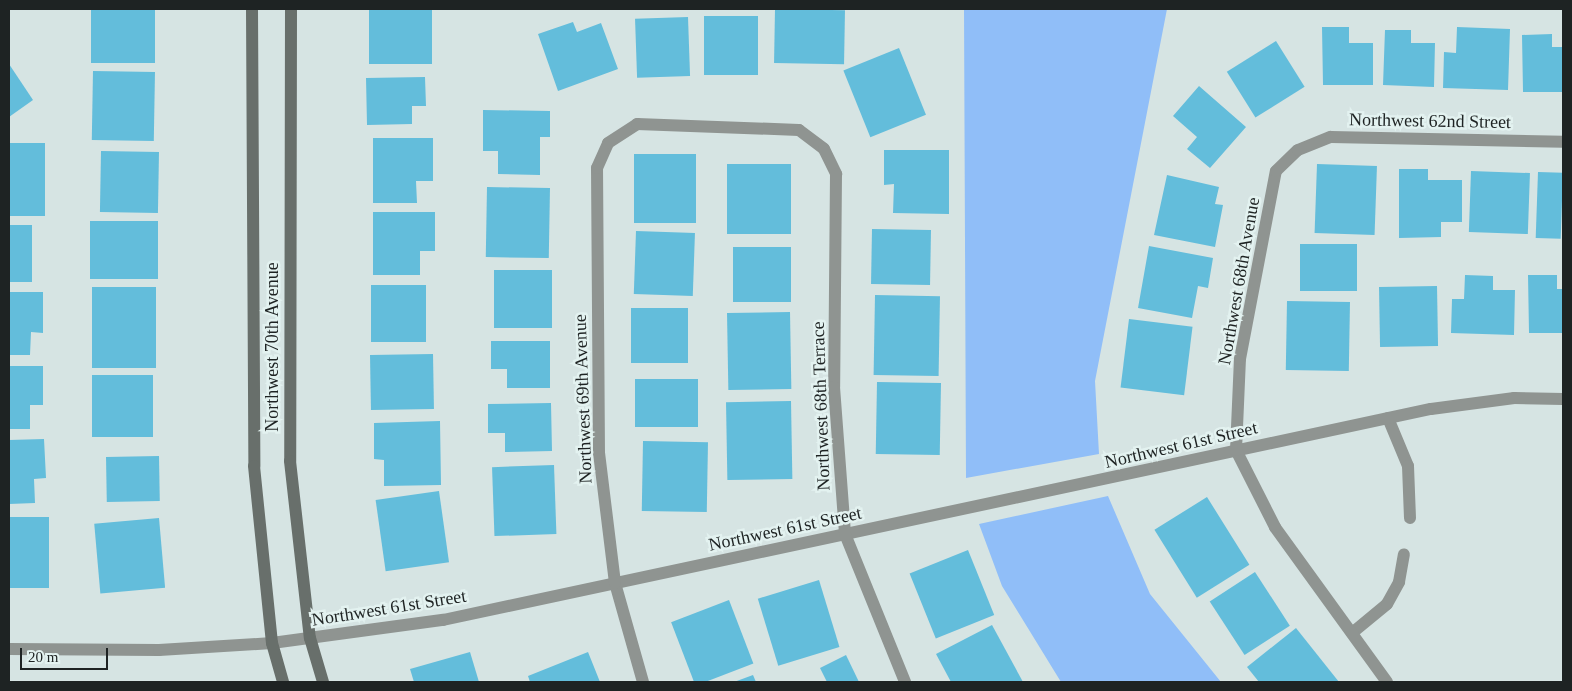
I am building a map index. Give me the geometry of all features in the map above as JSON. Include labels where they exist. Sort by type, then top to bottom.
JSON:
[{"type":"street","name":"Northwest 70th Avenue","points":[[252,9],[254,466],[272,643],[283,682]]},
{"type":"street","name":"Northwest 70th Avenue","points":[[291,9],[290,461],[310,638],[323,682]]},
{"type":"street","name":"Northwest 68th Terrace","points":[[608,143],[637,124],[799,130],[824,149],[836,174],[834,387],[846,534],[905,682]]},
{"type":"street","name":"Northwest 62nd Street","points":[[1298,150],[1331,137],[1563,142]]},
{"type":"street","name":"Northwest 69th Avenue","points":[[608,143],[597,168],[599,453],[615,583],[644,682]]},
{"type":"street","name":"Northwest 68th Avenue","points":[[1298,150],[1276,170],[1240,359],[1236,450],[1275,528],[1388,682]]},
{"type":"street","name":"Northwest 61st Street","points":[[9,649],[159,650],[272,643],[443,620],[1388,418],[1514,398],[1563,399]]},
{"type":"street","points":[[1388,418],[1408,466],[1410,518]]},
{"type":"street","points":[[1352,634],[1387,604],[1399,582],[1404,554]]},
{"type":"water","points":[[964,9],[1167,9],[1095,381],[1099,454],[966,478]]},
{"type":"water","points":[[1108,496],[1150,594],[1221,682],[1061,682],[1002,586],[979,524]]},
{"type":"building","points":[[91,9],[155,9],[155,63],[91,63]]},
{"type":"building","points":[[369,9],[432,9],[432,64],[369,64]]},
{"type":"building","points":[[775,9],[845,10],[844,64],[774,63]]},
{"type":"building","points":[[704,16],[758,16],[758,75],[704,75]]},
{"type":"building","points":[[688,17],[690,76],[637,78],[635,19]]},
{"type":"building","points":[[573,22],[577,32],[601,23],[618,69],[558,91],[538,34]]},
{"type":"building","points":[[1322,27],[1349,27],[1349,43],[1373,43],[1373,85],[1323,85]]},
{"type":"building","points":[[1457,27],[1510,29],[1508,90],[1443,88],[1444,52],[1456,53]]},
{"type":"building","points":[[1385,30],[1411,30],[1411,43],[1435,43],[1434,87],[1383,85]]},
{"type":"building","points":[[1552,34],[1552,47],[1563,47],[1563,92],[1523,92],[1522,35]]},
{"type":"building","points":[[1276,41],[1305,87],[1255,118],[1227,72]]},
{"type":"building","points":[[899,48],[926,115],[870,137],[843,70]]},
{"type":"building","points":[[9,64],[33,100],[9,117]]},
{"type":"building","points":[[93,71],[155,72],[154,141],[92,140]]},
{"type":"building","points":[[425,77],[426,106],[412,106],[412,124],[367,125],[366,78]]},
{"type":"building","points":[[1199,86],[1246,127],[1210,168],[1187,149],[1197,137],[1173,116]]},
{"type":"building","points":[[483,110],[550,111],[550,137],[540,137],[540,175],[498,174],[498,151],[483,151]]},
{"type":"building","points":[[373,138],[433,138],[433,181],[416,181],[417,203],[373,203]]},
{"type":"building","points":[[9,143],[45,143],[45,216],[9,216]]},
{"type":"building","points":[[884,150],[949,150],[949,214],[893,213],[894,184],[884,185]]},
{"type":"building","points":[[101,151],[159,152],[158,213],[100,212]]},
{"type":"building","points":[[634,154],[696,154],[696,223],[634,223]]},
{"type":"building","points":[[727,164],[791,164],[791,234],[727,234]]},
{"type":"building","points":[[1317,164],[1377,166],[1375,235],[1315,233]]},
{"type":"building","points":[[1399,169],[1428,169],[1428,180],[1462,180],[1462,222],[1441,222],[1441,237],[1399,238]]},
{"type":"building","points":[[1471,171],[1530,173],[1528,234],[1469,232]]},
{"type":"building","points":[[1538,172],[1563,173],[1561,239],[1536,238]]},
{"type":"building","points":[[1167,175],[1219,187],[1215,204],[1223,205],[1215,247],[1154,235]]},
{"type":"building","points":[[487,187],[550,188],[549,258],[486,257]]},
{"type":"building","points":[[373,212],[435,212],[435,251],[420,251],[420,275],[373,275]]},
{"type":"building","points":[[90,221],[158,221],[158,279],[90,279]]},
{"type":"building","points":[[9,225],[32,225],[32,282],[9,282]]},
{"type":"building","points":[[872,229],[931,230],[930,285],[871,284]]},
{"type":"building","points":[[636,231],[695,233],[693,296],[634,294]]},
{"type":"building","points":[[1300,244],[1357,244],[1357,291],[1300,291]]},
{"type":"building","points":[[1149,246],[1213,258],[1208,288],[1198,286],[1192,318],[1138,308]]},
{"type":"building","points":[[733,247],[791,247],[791,302],[733,302]]},
{"type":"building","points":[[494,270],[552,270],[552,328],[494,328]]},
{"type":"building","points":[[1465,275],[1493,276],[1493,290],[1515,290],[1514,335],[1451,333],[1452,299],[1464,299]]},
{"type":"building","points":[[1528,275],[1557,275],[1557,289],[1563,289],[1563,333],[1529,333]]},
{"type":"building","points":[[371,285],[426,285],[426,342],[371,342]]},
{"type":"building","points":[[1437,286],[1438,346],[1380,347],[1379,287]]},
{"type":"building","points":[[92,287],[156,287],[156,368],[92,368]]},
{"type":"building","points":[[9,292],[43,292],[43,333],[31,332],[30,355],[9,355]]},
{"type":"building","points":[[875,295],[940,296],[939,376],[874,375]]},
{"type":"building","points":[[1287,301],[1350,302],[1349,371],[1286,370]]},
{"type":"building","points":[[631,308],[688,308],[688,363],[631,363]]},
{"type":"building","points":[[790,312],[791,389],[728,390],[727,313]]},
{"type":"building","points":[[1129,319],[1193,327],[1184,395],[1121,387]]},
{"type":"building","points":[[491,341],[550,341],[550,388],[507,388],[507,369],[491,369]]},
{"type":"building","points":[[433,354],[434,409],[371,410],[370,355]]},
{"type":"building","points":[[9,366],[43,366],[43,405],[30,405],[30,429],[9,429]]},
{"type":"building","points":[[92,375],[153,375],[153,437],[92,437]]},
{"type":"building","points":[[635,379],[698,379],[698,427],[635,427]]},
{"type":"building","points":[[877,382],[941,383],[940,455],[876,454]]},
{"type":"building","points":[[791,401],[792,479],[727,480],[726,402]]},
{"type":"building","points":[[551,403],[552,451],[505,452],[505,433],[488,433],[488,404]]},
{"type":"building","points":[[440,421],[441,485],[384,486],[384,460],[374,459],[374,423]]},
{"type":"building","points":[[44,439],[46,478],[34,479],[35,503],[9,504],[9,440]]},
{"type":"building","points":[[643,441],[708,442],[707,512],[642,511]]},
{"type":"building","points":[[159,456],[160,501],[107,502],[106,457]]},
{"type":"building","points":[[554,465],[556,534],[494,536],[492,467]]},
{"type":"building","points":[[439,491],[449,562],[386,571],[376,500]]},
{"type":"building","points":[[1207,497],[1249,565],[1197,598],[1154,530]]},
{"type":"building","points":[[9,517],[49,517],[49,588],[9,588]]},
{"type":"building","points":[[159,518],[165,588],[100,593],[94,524]]},
{"type":"building","points":[[968,550],[994,615],[936,639],[910,574]]},
{"type":"building","points":[[1255,572],[1290,626],[1245,655],[1210,601]]},
{"type":"building","points":[[819,580],[839,647],[778,666],[758,599]]},
{"type":"building","points":[[729,600],[753,663],[705,682],[694,682],[671,622]]},
{"type":"building","points":[[992,625],[1023,682],[951,682],[936,654]]},
{"type":"building","points":[[1296,628],[1339,682],[1259,682],[1247,667]]},
{"type":"building","points":[[470,652],[479,682],[414,682],[410,669]]},
{"type":"building","points":[[588,652],[600,682],[530,682],[528,676]]},
{"type":"building","points":[[846,655],[859,682],[827,682],[820,668]]},
{"type":"building","points":[[753,675],[756,682],[734,682]]}]
